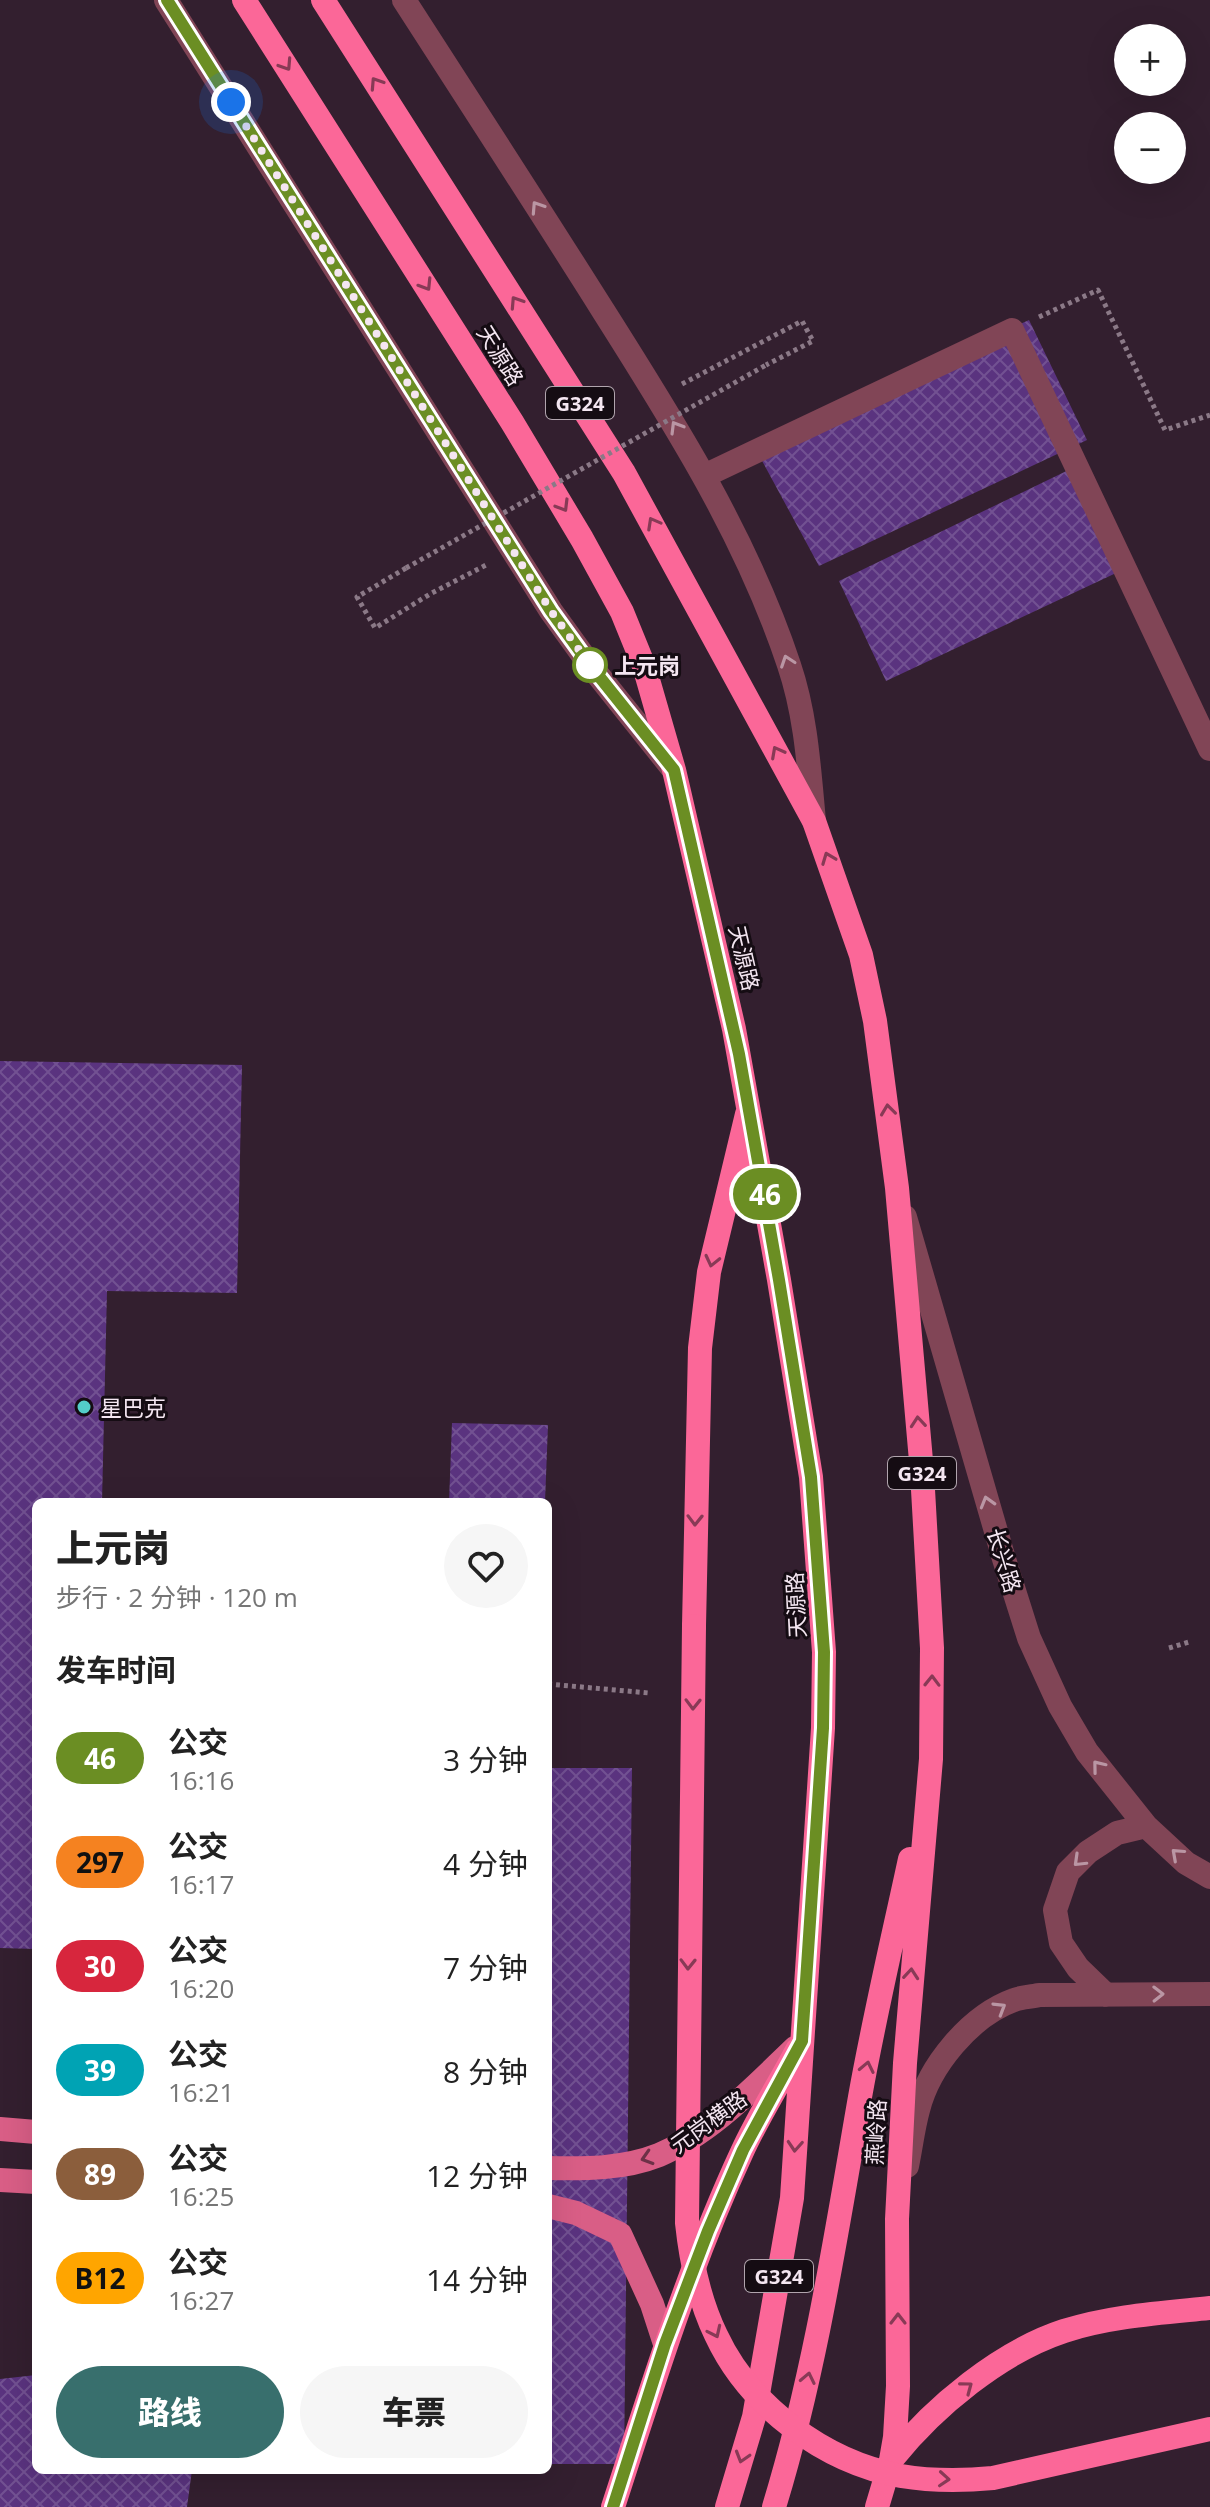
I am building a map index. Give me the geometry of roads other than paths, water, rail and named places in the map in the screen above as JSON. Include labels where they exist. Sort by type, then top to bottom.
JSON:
[{"type":"highway","name":"天源路","points":[[244,0],[496,396],[582,539],[622,612],[644,666],[674,770],[749,1104],[809,1462],[824,1652],[823,1728],[802,2041]]},
{"type":"highway","name":"天源路","points":[[323,0],[624,473],[814,821],[861,955],[875,1021],[897,1188],[930,1579],[931,1759]]},
{"type":"highway","points":[[749,1104],[709,1272],[700,1348],[687,2223],[697,2284],[705,2310],[716,2337],[732,2363],[773,2411],[817,2444],[843,2457],[900,2475],[961,2481],[993,2478],[1210,2429]]},
{"type":"highway","points":[[774,2507],[806,2390],[824,2307],[861,2094],[931,1759]]},
{"type":"highway","name":"燕岭路","points":[[877,2507],[891,2460],[898,2386],[897,2219],[905,2063],[931,1759]]},
{"type":"highway","name":"G324","points":[[613,2507],[665,2344],[708,2231],[743,2150],[802,2041]]},
{"type":"highway","name":"G324","points":[[727,2507],[754,2417],[792,2198],[802,2041]]},
{"type":"highway","points":[[891,2460],[916,2430],[945,2404],[1032,2344],[1064,2331],[1106,2322],[1210,2308]]},
{"type":"main road","name":"元岗横路","points":[[552,2168],[580,2169],[658,2155],[687,2140],[743,2097],[802,2041]]},
{"type":"main road","points":[[0,2129],[32,2132]]},
{"type":"main road","points":[[0,2180],[32,2182]]},
{"type":"main road","points":[[552,2207],[576,2213],[620,2234],[652,2304],[665,2344]]},
{"type":"street","points":[[166,0],[551,611],[674,770]]},
{"type":"street","points":[[404,0],[657,397],[704,476],[764,596],[790,667],[805,728],[814,821]]},
{"type":"street","points":[[704,476],[1012,330],[1210,749]]},
{"type":"street","name":"长兴路","points":[[897,1188],[1029,1638],[1060,1706],[1087,1752],[1146,1826],[1186,1863],[1210,1877]]},
{"type":"street","points":[[1106,1995],[1078,1968],[1061,1943],[1055,1910],[1068,1872],[1088,1852],[1117,1833],[1146,1826]]},
{"type":"street","points":[[897,2219],[918,2108],[931,2076],[953,2044],[978,2021],[1014,2000],[1039,1995],[1210,1994]]},
{"type":"place","name":"上元岗","points":[[590,665]]},
{"type":"place","name":"星巴克","points":[[84,1407]]}]
